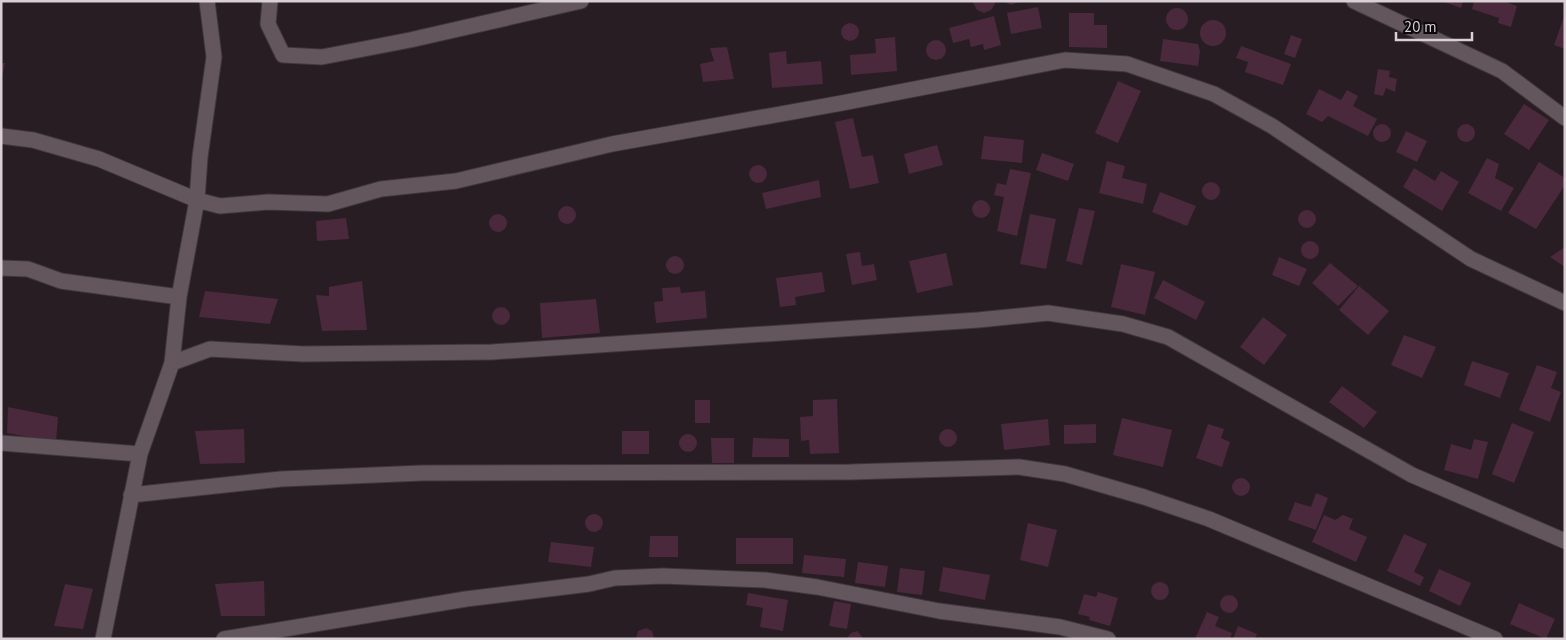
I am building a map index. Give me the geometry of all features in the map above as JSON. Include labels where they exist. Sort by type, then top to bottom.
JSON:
[{"type":"street","points":[[103,639],[140,454],[172,364],[178,297],[198,200],[200,157],[214,57],[207,1]]},
{"type":"street","points":[[270,1],[268,24],[283,55],[322,57],[410,40],[581,1]]},
{"type":"street","points":[[1354,1],[1502,71],[1565,118]]},
{"type":"street","points":[[1,136],[34,140],[99,159],[198,200],[220,206],[268,202],[328,204],[381,190],[456,181],[612,144],[842,103],[1065,60],[1127,64],[1214,94],[1272,126],[1471,259],[1565,303]]},
{"type":"street","points":[[1,268],[28,269],[60,281],[178,297]]},
{"type":"street","points":[[172,364],[210,349],[303,354],[492,352],[978,320],[1048,313],[1124,324],[1168,337],[1412,475],[1565,541]]},
{"type":"street","points":[[1,443],[140,454]]},
{"type":"street","points":[[131,495],[281,479],[422,473],[850,472],[1019,467],[1065,474],[1144,497],[1209,519],[1495,639]]},
{"type":"street","points":[[224,639],[466,599],[589,584],[615,578],[663,576],[765,580],[817,587],[939,610],[1060,627],[1108,639]]},
{"type":"building","points":[[972,1],[995,1],[995,4],[991,10],[984,13],[977,10]]},
{"type":"building","points":[[1003,1],[1021,1],[1011,5]]},
{"type":"building","points":[[1441,1],[1463,1],[1461,8]]},
{"type":"building","points":[[1474,1],[1503,1],[1517,6],[1511,27],[1498,23],[1499,18],[1472,9]]},
{"type":"building","points":[[1038,7],[1042,28],[1011,34],[1007,13]]},
{"type":"building","points":[[1177,8],[1185,11],[1188,19],[1185,27],[1177,30],[1169,27],[1166,19],[1169,11]]},
{"type":"building","points":[[1069,13],[1094,13],[1094,25],[1107,25],[1107,48],[1069,47]]},
{"type":"building","points":[[1565,14],[1565,49],[1554,45]]},
{"type":"building","points":[[994,16],[1001,45],[984,50],[983,44],[971,47],[969,39],[953,43],[949,28]]},
{"type":"building","points":[[1213,20],[1222,24],[1226,33],[1222,42],[1213,46],[1204,42],[1200,33],[1204,24]]},
{"type":"building","points":[[850,23],[856,26],[859,32],[856,38],[850,41],[844,38],[841,32],[844,26]]},
{"type":"building","points":[[1291,35],[1302,39],[1295,58],[1284,54]]},
{"type":"building","points":[[895,37],[897,71],[851,75],[850,55],[876,53],[875,39]]},
{"type":"building","points":[[1163,39],[1198,44],[1200,51],[1198,66],[1160,61]]},
{"type":"building","points":[[936,40],[943,43],[946,50],[943,57],[936,60],[929,57],[926,50],[929,43]]},
{"type":"building","points":[[1241,46],[1291,64],[1283,85],[1245,72],[1248,62],[1236,58]]},
{"type":"building","points":[[727,47],[734,79],[703,82],[700,64],[714,61],[710,48]]},
{"type":"building","points":[[786,51],[787,64],[821,61],[823,84],[772,88],[769,53]]},
{"type":"building","points":[[1,63],[5,63],[2,77],[1,77]]},
{"type":"building","points":[[1378,69],[1390,71],[1389,77],[1397,79],[1395,92],[1386,88],[1383,96],[1374,94]]},
{"type":"building","points":[[1118,81],[1141,91],[1118,143],[1095,133]]},
{"type":"building","points":[[1319,89],[1341,100],[1347,90],[1358,96],[1353,106],[1377,119],[1368,136],[1328,116],[1322,122],[1306,114]]},
{"type":"building","points":[[1524,104],[1549,120],[1529,150],[1504,134]]},
{"type":"building","points":[[853,118],[862,157],[873,155],[879,183],[850,189],[835,122]]},
{"type":"building","points":[[1382,124],[1388,127],[1391,133],[1388,139],[1382,142],[1376,139],[1373,133],[1376,127]]},
{"type":"building","points":[[1466,124],[1472,127],[1475,133],[1472,139],[1466,142],[1460,139],[1457,133],[1460,127]]},
{"type":"building","points":[[1406,131],[1427,141],[1417,162],[1396,152]]},
{"type":"building","points":[[984,136],[1024,140],[1022,163],[981,159]]},
{"type":"building","points":[[937,145],[943,165],[909,174],[904,154]]},
{"type":"building","points":[[1042,153],[1074,164],[1068,181],[1036,170]]},
{"type":"building","points":[[1487,158],[1499,164],[1495,178],[1514,188],[1501,211],[1468,193]]},
{"type":"building","points":[[1107,161],[1125,166],[1122,178],[1147,184],[1143,204],[1099,193]]},
{"type":"building","points":[[1539,162],[1565,178],[1565,185],[1536,229],[1508,213]]},
{"type":"building","points":[[758,165],[764,168],[767,174],[764,180],[758,183],[752,180],[749,174],[752,168]]},
{"type":"building","points":[[1414,168],[1435,181],[1441,171],[1459,182],[1442,211],[1403,187]]},
{"type":"building","points":[[1010,169],[1031,173],[1017,236],[997,231],[1004,197],[994,195],[997,183],[1006,185]]},
{"type":"building","points":[[819,180],[821,197],[766,209],[762,193]]},
{"type":"building","points":[[1211,182],[1217,185],[1220,191],[1217,197],[1211,200],[1205,197],[1202,191],[1205,185]]},
{"type":"building","points":[[1160,192],[1196,206],[1187,226],[1152,212]]},
{"type":"building","points":[[981,200],[987,203],[990,209],[987,215],[981,218],[975,215],[972,209],[975,203]]},
{"type":"building","points":[[567,206],[573,209],[576,215],[573,221],[567,224],[561,221],[558,215],[561,209]]},
{"type":"building","points":[[1079,208],[1095,211],[1082,265],[1066,261]]},
{"type":"building","points":[[1307,210],[1313,213],[1316,219],[1313,225],[1307,228],[1301,225],[1298,219],[1301,213]]},
{"type":"building","points":[[498,214],[504,217],[507,223],[504,229],[498,232],[492,229],[489,223],[492,217]]},
{"type":"building","points":[[1030,214],[1056,219],[1046,269],[1020,264]]},
{"type":"building","points":[[346,218],[349,239],[317,241],[316,221]]},
{"type":"building","points":[[1310,241],[1316,244],[1319,250],[1316,256],[1310,259],[1304,256],[1301,250],[1304,244]]},
{"type":"building","points":[[1565,247],[1565,267],[1550,257]]},
{"type":"building","points":[[860,252],[862,266],[874,264],[877,280],[852,285],[846,254]]},
{"type":"building","points":[[946,253],[953,285],[917,293],[909,261]]},
{"type":"building","points":[[675,256],[681,259],[684,265],[681,271],[675,274],[669,271],[666,265],[669,259]]},
{"type":"building","points":[[1279,257],[1307,269],[1299,286],[1272,275]]},
{"type":"building","points":[[1330,263],[1358,286],[1338,306],[1312,283]]},
{"type":"building","points":[[1121,264],[1155,272],[1145,315],[1111,307]]},
{"type":"building","points":[[822,272],[825,292],[795,297],[796,305],[780,307],[776,278]]},
{"type":"building","points":[[1163,280],[1205,302],[1196,320],[1154,298]]},
{"type":"building","points":[[362,281],[367,330],[322,331],[316,295],[329,296],[329,287]]},
{"type":"building","points":[[1359,286],[1389,311],[1368,335],[1339,310]]},
{"type":"building","points":[[680,287],[681,293],[705,291],[707,318],[656,323],[654,302],[663,301],[662,288]]},
{"type":"building","points":[[205,291],[278,299],[270,324],[199,317]]},
{"type":"building","points":[[596,299],[600,333],[542,338],[540,303]]},
{"type":"building","points":[[501,307],[507,310],[510,316],[507,322],[501,325],[495,322],[492,316],[495,310]]},
{"type":"building","points":[[1263,317],[1287,335],[1264,365],[1240,347]]},
{"type":"building","points":[[1404,335],[1436,347],[1422,378],[1391,365]]},
{"type":"building","points":[[1472,361],[1509,373],[1500,398],[1464,385]]},
{"type":"building","points":[[1537,365],[1557,372],[1551,388],[1561,392],[1550,422],[1519,410]]},
{"type":"building","points":[[1342,386],[1377,412],[1364,428],[1329,402]]},
{"type":"building","points":[[837,399],[839,453],[810,454],[809,440],[801,441],[800,417],[813,416],[813,400]]},
{"type":"building","points":[[695,400],[710,400],[710,423],[695,423]]},
{"type":"building","points":[[8,407],[58,417],[56,442],[7,433]]},
{"type":"building","points":[[1122,418],[1172,430],[1163,467],[1113,455]]},
{"type":"building","points":[[1048,419],[1050,445],[1004,450],[1001,424]]},
{"type":"building","points":[[1512,423],[1534,432],[1514,483],[1492,474]]},
{"type":"building","points":[[1096,424],[1096,443],[1064,444],[1064,425]]},
{"type":"building","points":[[1208,424],[1224,429],[1221,438],[1230,442],[1222,467],[1196,458]]},
{"type":"building","points":[[244,429],[245,463],[200,464],[195,431]]},
{"type":"building","points":[[948,429],[954,432],[957,438],[954,444],[948,447],[942,444],[939,438],[942,432]]},
{"type":"building","points":[[622,431],[649,431],[649,454],[622,454]]},
{"type":"building","points":[[688,434],[694,437],[697,443],[694,449],[688,452],[682,449],[679,443],[682,437]]},
{"type":"building","points":[[711,438],[734,438],[734,463],[712,463]]},
{"type":"building","points":[[753,438],[789,439],[789,457],[752,457]]},
{"type":"building","points":[[1474,439],[1488,442],[1478,479],[1444,470],[1451,444],[1471,450]]},
{"type":"building","points":[[1241,478],[1247,481],[1250,487],[1247,493],[1241,496],[1235,493],[1232,487],[1235,481]]},
{"type":"building","points":[[1316,493],[1328,498],[1316,530],[1288,520],[1295,502],[1311,507]]},
{"type":"building","points":[[594,514],[600,517],[603,523],[600,529],[594,532],[588,529],[585,523],[588,517]]},
{"type":"building","points":[[1324,515],[1335,520],[1343,515],[1353,519],[1349,529],[1367,537],[1356,562],[1312,542]]},
{"type":"building","points":[[1028,523],[1057,530],[1048,567],[1020,560]]},
{"type":"building","points":[[1404,534],[1427,544],[1414,572],[1424,577],[1420,586],[1387,571]]},
{"type":"building","points":[[650,536],[678,536],[678,557],[649,557]]},
{"type":"building","points":[[736,538],[793,538],[793,564],[736,564]]},
{"type":"building","points":[[551,542],[594,547],[591,567],[548,562]]},
{"type":"building","points":[[804,555],[846,559],[844,577],[802,573]]},
{"type":"building","points":[[858,562],[888,566],[885,587],[855,583]]},
{"type":"building","points":[[943,567],[990,575],[985,600],[939,591]]},
{"type":"building","points":[[900,568],[925,571],[922,595],[897,592]]},
{"type":"building","points":[[1439,569],[1471,583],[1460,606],[1429,591]]},
{"type":"building","points":[[264,581],[265,616],[221,616],[215,584]]},
{"type":"building","points":[[1160,582],[1166,585],[1169,591],[1166,597],[1160,600],[1154,597],[1151,591],[1154,585]]},
{"type":"building","points":[[65,584],[93,589],[83,629],[54,626]]},
{"type":"building","points":[[1098,592],[1118,598],[1110,626],[1089,620],[1090,617],[1078,614],[1084,594],[1096,597]]},
{"type":"building","points":[[748,593],[788,600],[783,631],[760,627],[763,608],[746,605]]},
{"type":"building","points":[[1229,595],[1235,598],[1238,604],[1235,610],[1229,613],[1223,610],[1220,604],[1223,598]]},
{"type":"building","points":[[834,601],[851,604],[847,629],[829,626]]},
{"type":"building","points":[[1519,603],[1555,619],[1546,639],[1510,624]]},
{"type":"building","points":[[1207,612],[1219,617],[1215,626],[1232,633],[1230,639],[1195,639]]},
{"type":"building","points":[[1238,626],[1257,634],[1255,639],[1233,639]]},
{"type":"building","points":[[646,628],[652,631],[654,639],[636,639],[638,631]]},
{"type":"building","points":[[857,631],[864,639],[846,639],[851,633]]}]
